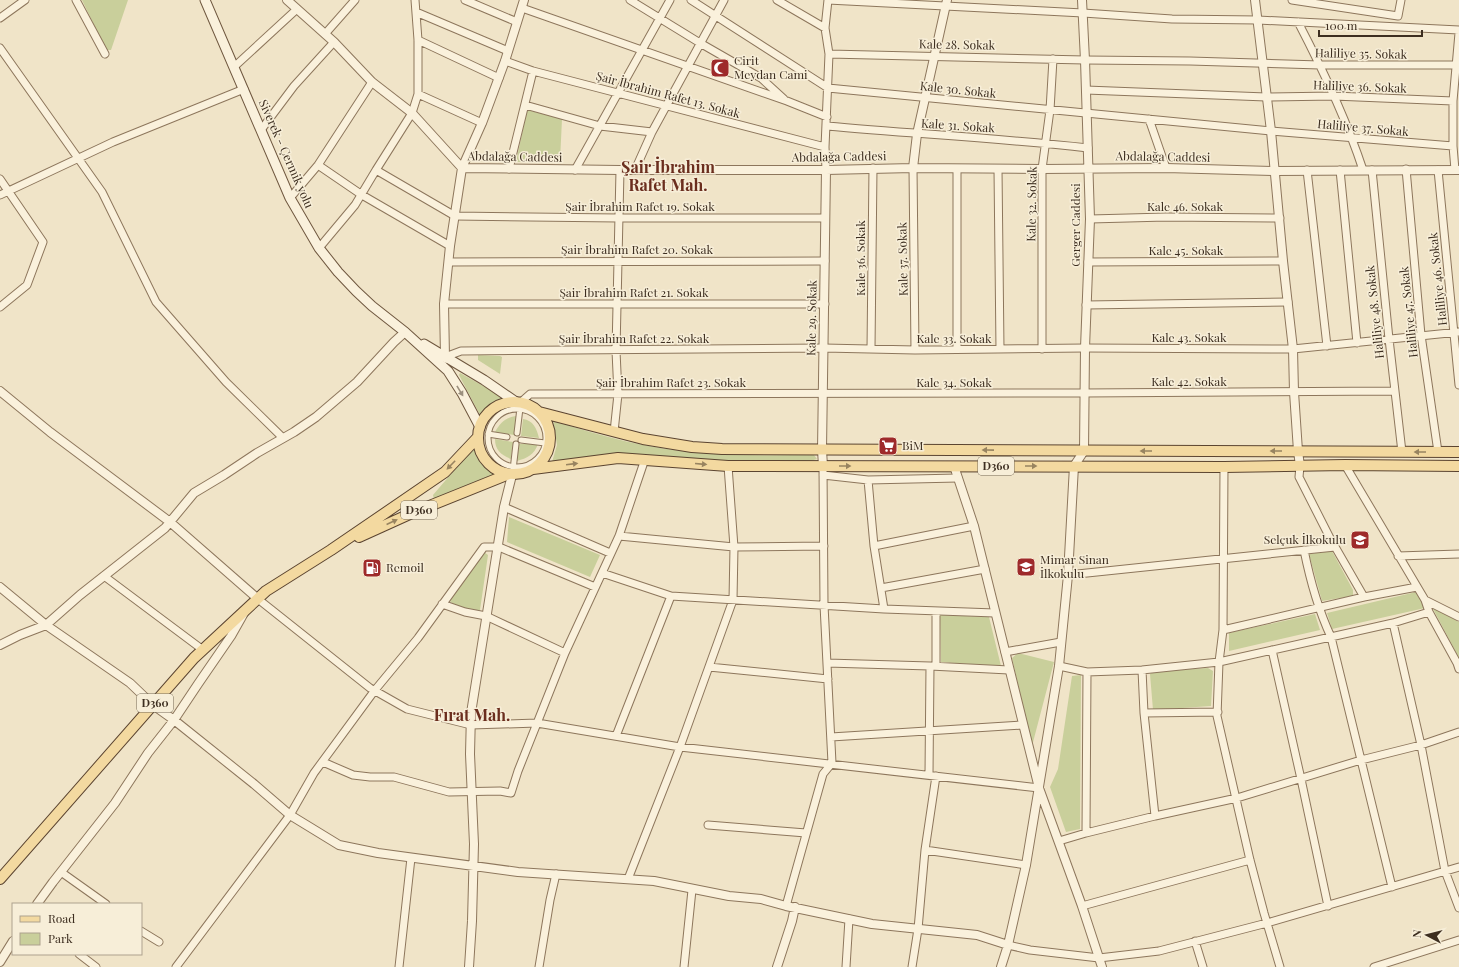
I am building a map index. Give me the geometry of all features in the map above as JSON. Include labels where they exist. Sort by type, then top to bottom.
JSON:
[{"type":"main road","name":"Siverek - Çermik yolu","points":[[205,0],[290,198],[319,248],[338,272],[356,291],[372,306],[405,332],[448,371],[462,393],[479,432]]},
{"type":"main road","name":"Siverek - Çermik yolu","points":[[405,332],[484,380],[519,405]]},
{"type":"main road","points":[[506,403],[531,406],[539,412],[547,423],[551,437],[550,447],[541,463],[527,473],[499,471],[490,465],[483,457],[479,448],[479,432],[484,418],[490,411],[506,403]]},
{"type":"main road","name":"D360","points":[[539,412],[643,439],[692,447],[722,449],[1459,452]]},
{"type":"main road","name":"D360","points":[[0,880],[194,658],[266,592],[332,550],[445,472],[479,432]]},
{"type":"main road","name":"D360","points":[[533,469],[618,458],[728,466],[823,470],[954,466],[1459,466]]},
{"type":"main road","name":"D360","points":[[332,550],[412,513],[511,472]]},
{"type":"street","points":[[0,18],[25,0]]},
{"type":"street","points":[[76,0],[105,54]]},
{"type":"street","name":"Abdalağa Caddesi","points":[[287,0],[334,42],[372,82],[412,113],[462,168],[575,170],[826,170],[873,168],[1457,170]]},
{"type":"street","points":[[325,34],[355,0]]},
{"type":"street","points":[[319,248],[362,194],[412,113],[418,94],[418,40],[415,0]]},
{"type":"street","points":[[465,0],[517,22]]},
{"type":"street","points":[[630,0],[761,78],[787,101]]},
{"type":"street","points":[[575,170],[670,0]]},
{"type":"street","points":[[691,0],[828,88]]},
{"type":"street","points":[[634,170],[652,132],[724,0]]},
{"type":"street","points":[[777,0],[825,28]]},
{"type":"street","points":[[826,170],[825,147],[829,54],[825,28],[828,0],[947,3],[1172,19],[1258,20],[1459,30]]},
{"type":"street","name":"Gerger Caddesi","points":[[1082,0],[1090,218],[1086,305],[1084,451]]},
{"type":"street","points":[[1255,0],[1271,132],[1293,349],[1294,392],[1300,466],[1299,477],[1335,547],[1364,597]]},
{"type":"street","points":[[1292,0],[1398,16]]},
{"type":"street","points":[[1398,27],[1398,16],[1401,0]]},
{"type":"street","points":[[913,168],[917,134],[947,3]]},
{"type":"street","points":[[448,371],[445,357],[444,304],[450,246],[462,168],[482,123],[499,78],[523,4],[642,50],[787,101],[827,117]]},
{"type":"street","points":[[234,67],[297,10]]},
{"type":"street","points":[[416,12],[508,50]]},
{"type":"street","points":[[1298,22],[1334,96],[1352,138],[1363,170]]},
{"type":"street","points":[[1457,170],[1453,146],[1456,116],[1453,102],[1458,67],[1459,33]]},
{"type":"street","points":[[418,40],[499,78]]},
{"type":"street","points":[[261,130],[294,86],[334,42]]},
{"type":"street","points":[[0,48],[102,192],[156,302],[226,382],[283,438]]},
{"type":"street","name":"Kale 28. Sokak","points":[[829,54],[1085,60]]},
{"type":"street","name":"Kale 32. Sokak","points":[[1042,349],[1042,169],[1050,110],[1053,59]]},
{"type":"street","name":"Haliliye 35. Sokak","points":[[1085,60],[1320,65],[1453,65],[1458,67]]},
{"type":"street","name":"Şair İbrahim Rafet 13. Sokak","points":[[505,61],[533,71],[825,147]]},
{"type":"street","points":[[509,169],[533,71]]},
{"type":"street","points":[[290,198],[318,165],[372,82]]},
{"type":"street","name":"Kale 30. Sokak","points":[[828,88],[1149,119]]},
{"type":"street","points":[[0,195],[113,142],[244,89]]},
{"type":"street","name":"Haliliye 36. Sokak","points":[[1086,90],[1266,97],[1334,96],[1453,102]]},
{"type":"street","points":[[418,94],[482,123]]},
{"type":"street","points":[[525,106],[600,126],[652,132]]},
{"type":"street","points":[[1149,119],[1166,168]]},
{"type":"street","name":"Haliliye 37. Sokak","points":[[1149,119],[1271,132],[1453,146]]},
{"type":"street","name":"Kale 31. Sokak","points":[[827,126],[1045,143],[1088,148]]},
{"type":"street","points":[[318,165],[362,194],[450,246]]},
{"type":"street","name":"Kale 36. Sokak","points":[[871,349],[873,168]]},
{"type":"street","name":"Kale 37. Sokak","points":[[913,168],[915,350]]},
{"type":"street","points":[[957,169],[957,349]]},
{"type":"street","points":[[998,169],[1000,349]]},
{"type":"street","name":"Haliliye 47. Sokak","points":[[1406,169],[1421,335],[1438,452]]},
{"type":"street","points":[[376,170],[455,216]]},
{"type":"street","points":[[614,432],[618,394],[616,351],[620,170]]},
{"type":"street","name":"Kale 29. Sokak","points":[[823,470],[826,170]]},
{"type":"street","points":[[1307,170],[1327,346]]},
{"type":"street","points":[[1340,170],[1357,343]]},
{"type":"street","name":"Haliliye 48. Sokak","points":[[1372,170],[1388,339],[1402,452]]},
{"type":"street","name":"Haliliye 46. Sokak","points":[[1438,170],[1457,332],[1459,385]]},
{"type":"street","points":[[0,179],[43,242],[27,285],[2,304]]},
{"type":"street","name":"Şair İbrahim Rafet 19. Sokak","points":[[455,216],[825,218]]},
{"type":"street","name":"Kale 46. Sokak","points":[[1090,218],[1280,218]]},
{"type":"street","name":"Şair İbrahim Rafet 20. Sokak","points":[[449,262],[825,261]]},
{"type":"street","name":"Kale 45. Sokak","points":[[1088,262],[1283,261]]},
{"type":"street","points":[[1086,305],[1288,302]]},
{"type":"street","name":"Şair İbrahim Rafet 21. Sokak","points":[[444,304],[824,304]]},
{"type":"street","points":[[0,645],[46,625],[80,595],[154,538],[170,522],[194,493],[224,475],[257,452],[283,438],[316,417],[357,382],[405,332]]},
{"type":"street","name":"Kale 43. Sokak","points":[[1085,348],[1293,349],[1457,332]]},
{"type":"street","name":"Kale 33. Sokak","points":[[824,348],[915,350],[1085,348]]},
{"type":"street","name":"Şair İbrahim Rafet 22. Sokak","points":[[445,357],[461,351],[616,351],[824,348]]},
{"type":"street","points":[[0,391],[50,432],[170,522],[258,599],[375,690],[408,709],[471,725],[538,723],[680,746],[1039,788]]},
{"type":"street","name":"Kale 42. Sokak","points":[[1084,393],[1394,391]]},
{"type":"street","name":"Kale 34. Sokak","points":[[823,394],[1084,393]]},
{"type":"street","name":"Şair İbrahim Rafet 23. Sokak","points":[[519,405],[530,394],[823,394]]},
{"type":"street","points":[[517,432],[519,405]]},
{"type":"street","points":[[511,472],[507,466],[498,461],[492,454],[488,444],[488,434],[491,425],[496,418],[504,412],[513,410],[519,405]]},
{"type":"street","points":[[511,472],[517,468],[527,466],[536,461],[542,453],[546,443],[546,434],[538,418],[519,405]]},
{"type":"street","points":[[488,434],[507,437]]},
{"type":"street","points":[[521,440],[546,443]]},
{"type":"street","points":[[469,967],[474,844],[470,754],[471,713],[486,616],[499,547],[504,507],[516,444]]},
{"type":"street","points":[[1001,967],[1008,945],[1026,865],[1059,666],[1068,575],[1074,466],[1084,451]]},
{"type":"street","points":[[323,762],[353,775],[394,777],[449,792],[500,791],[511,793],[518,770],[566,653],[619,536],[645,459]]},
{"type":"street","points":[[1345,465],[1425,600],[1429,612],[1459,669]]},
{"type":"street","points":[[628,879],[680,746],[733,600],[734,547],[728,466]]},
{"type":"street","points":[[954,466],[974,526],[1022,725],[1039,788],[1082,906],[1102,967]]},
{"type":"street","points":[[1224,467],[1225,559],[1223,630],[1219,662],[1218,712],[1250,860],[1280,967]]},
{"type":"street","points":[[786,906],[823,774],[832,763],[824,605],[823,470],[868,480],[958,478]]},
{"type":"street","points":[[868,480],[874,546],[884,609]]},
{"type":"street","points":[[504,507],[610,553]]},
{"type":"street","points":[[874,546],[974,526]]},
{"type":"street","points":[[619,536],[734,547],[824,546]]},
{"type":"street","points":[[176,967],[290,815],[314,773],[375,690],[418,638],[484,547],[499,547],[595,587]]},
{"type":"street","points":[[1068,575],[1335,547]]},
{"type":"street","points":[[1304,550],[1319,608],[1331,637],[1392,887]]},
{"type":"street","points":[[1398,556],[1459,554]]},
{"type":"street","points":[[881,588],[985,569]]},
{"type":"street","points":[[602,573],[671,596],[936,612],[995,613]]},
{"type":"street","points":[[104,576],[203,650]]},
{"type":"street","points":[[0,587],[46,625],[130,683],[153,705],[174,720],[290,815],[339,845],[378,854],[518,872],[654,881],[692,890],[761,899],[786,906],[872,924],[977,935],[1030,950],[1099,958],[1159,951],[1328,906],[1459,867]]},
{"type":"street","points":[[1223,630],[1364,597],[1417,587]]},
{"type":"street","points":[[616,736],[671,596]]},
{"type":"street","points":[[1425,600],[1459,617]]},
{"type":"street","points":[[442,604],[465,612],[486,616],[566,653]]},
{"type":"street","points":[[38,903],[115,803],[148,753],[174,720],[247,610]]},
{"type":"street","points":[[912,967],[918,929],[932,775],[929,730],[936,612]]},
{"type":"street","points":[[1059,666],[1087,672],[1142,670],[1219,662],[1393,623],[1429,612]]},
{"type":"street","points":[[1393,623],[1421,745],[1445,871],[1459,908]]},
{"type":"street","points":[[1005,652],[1061,642]]},
{"type":"street","points":[[1272,650],[1328,906]]},
{"type":"street","points":[[827,663],[1009,670]]},
{"type":"street","points":[[709,667],[828,679]]},
{"type":"street","points":[[1142,670],[1144,713],[1154,816]]},
{"type":"street","points":[[1086,833],[1087,672]]},
{"type":"street","points":[[1144,713],[1218,712]]},
{"type":"street","points":[[830,737],[1022,725]]},
{"type":"street","points":[[1059,841],[1154,816],[1237,798],[1361,760],[1421,745],[1459,732]]},
{"type":"street","points":[[708,825],[806,833]]},
{"type":"street","points":[[925,850],[1026,865]]},
{"type":"street","points":[[399,967],[411,858]]},
{"type":"street","points":[[1082,906],[1250,860]]},
{"type":"street","points":[[61,872],[105,903]]},
{"type":"street","points":[[539,967],[550,900],[556,874]]},
{"type":"street","points":[[684,967],[692,890]]},
{"type":"street","points":[[777,967],[795,908]]},
{"type":"street","points":[[846,967],[849,919]]},
{"type":"street","points":[[142,932],[159,942]]},
{"type":"street","points":[[1374,967],[1459,940]]},
{"type":"street","points":[[1195,941],[1203,967]]},
{"type":"street","points":[[0,962],[12,942]]},
{"type":"street","points":[[80,955],[96,967]]},
{"type":"green space","points":[[82,0],[128,0],[111,50],[106,50]]},
{"type":"green space","points":[[527,110],[562,119],[560,161],[516,162]]},
{"type":"green space","points":[[478,355],[502,357],[500,374],[478,360]]},
{"type":"green space","points":[[460,373],[505,398],[497,402],[481,417],[459,375]]},
{"type":"green space","points":[[517,416],[514,435],[495,432],[504,421]]},
{"type":"green space","points":[[523,419],[532,423],[539,438],[521,436]]},
{"type":"green space","points":[[553,420],[608,437],[664,449],[730,455],[814,455],[817,459],[810,461],[699,460],[626,454],[591,456],[552,462],[557,445]]},
{"type":"green space","points":[[495,439],[513,442],[511,459],[499,452]]},
{"type":"green space","points":[[519,444],[538,444],[530,456],[517,461]]},
{"type":"green space","points":[[474,447],[485,466],[498,476],[434,500],[433,495]]},
{"type":"green space","points":[[509,517],[600,555],[590,577],[507,542]]},
{"type":"green space","points":[[1332,551],[1353,590],[1353,596],[1322,601],[1309,554]]},
{"type":"green space","points":[[484,552],[488,555],[480,610],[468,609],[455,605],[449,600]]},
{"type":"green space","points":[[1416,592],[1425,608],[1332,629],[1327,613]]},
{"type":"green space","points":[[1432,607],[1459,622],[1459,658]]},
{"type":"green space","points":[[1315,614],[1320,630],[1229,651],[1229,633]]},
{"type":"green space","points":[[940,615],[989,617],[1001,666],[941,662]]},
{"type":"green space","points":[[1018,653],[1054,662],[1032,746],[1012,658]]},
{"type":"green space","points":[[1208,668],[1213,671],[1211,706],[1153,710],[1150,674],[1155,671]]},
{"type":"green space","points":[[1081,675],[1080,829],[1066,832],[1050,787],[1058,769],[1072,676]]},
{"type":"place","name":"Cirit Meydan Cami","points":[[720,68]]},
{"type":"place","name":"BiM","points":[[888,446]]},
{"type":"place","name":"Selçuk İlkokulu","points":[[1360,540]]},
{"type":"place","name":"Mimar Sinan İlkokulu","points":[[1026,567]]},
{"type":"place","name":"Remoil","points":[[372,568]]},
{"type":"district","name":"Şair İbrahim Rafet Mah.","points":[[668,176]]},
{"type":"district","name":"Fırat Mah.","points":[[472,715]]}]
